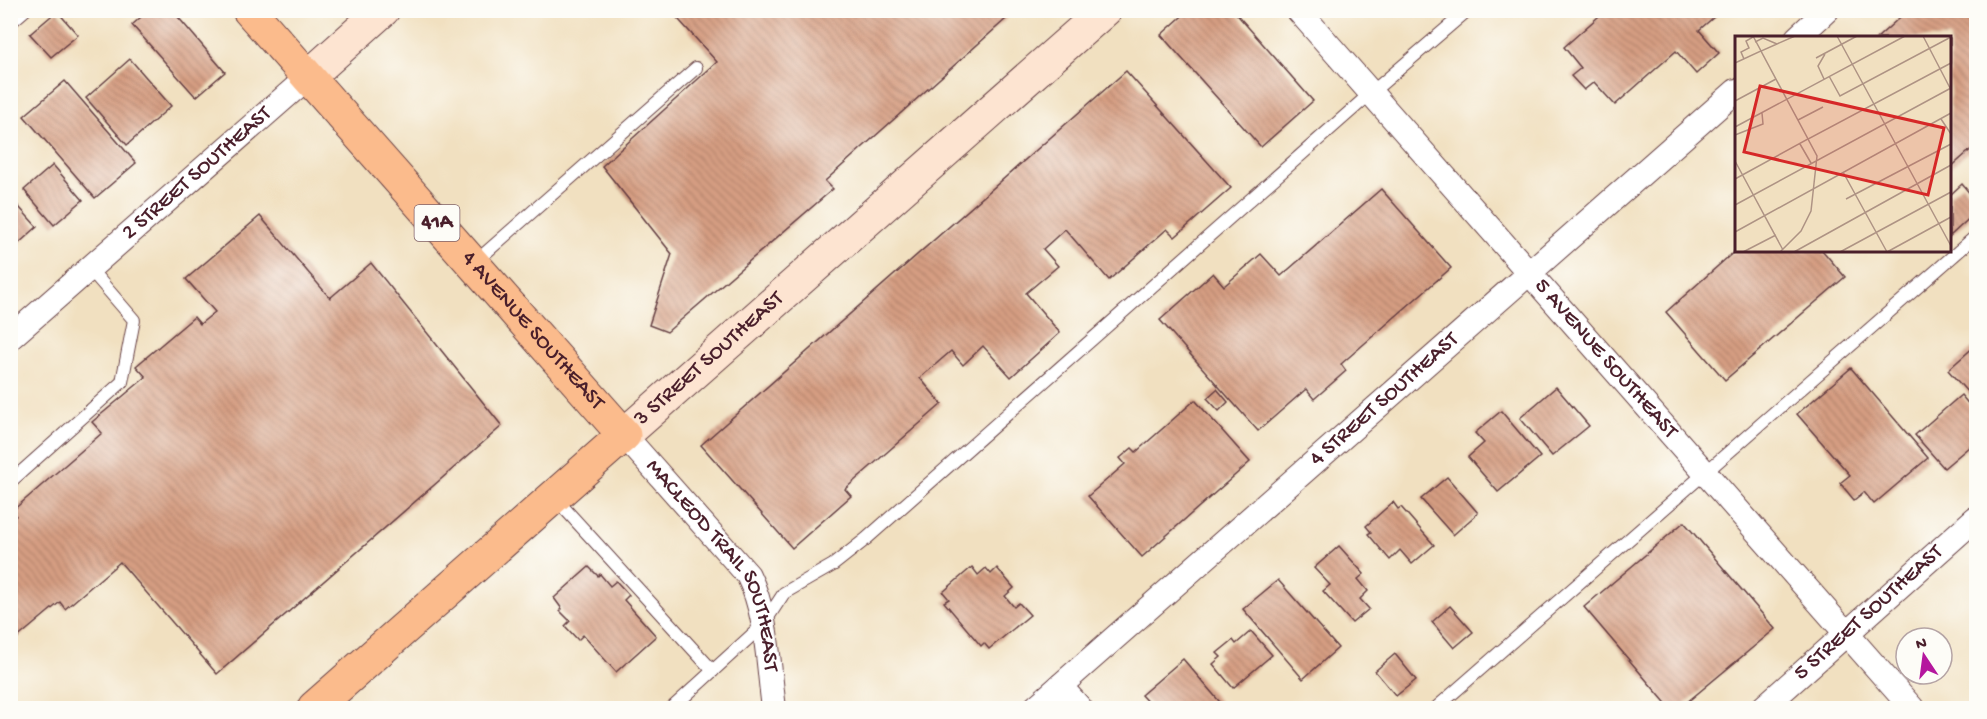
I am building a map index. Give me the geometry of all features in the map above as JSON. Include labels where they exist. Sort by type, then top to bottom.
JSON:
[{"type":"main road","name":"4 AVENUE SOUTHEAST","points":[[249,10],[624,435]]},
{"type":"main road","name":"3 STREET SOUTHEAST","points":[[314,708],[624,435]]},
{"type":"street","name":"2 STREET SOUTHEAST","points":[[10,339],[383,10]]},
{"type":"street","name":"3 STREET SOUTHEAST","points":[[624,435],[1105,10]]},
{"type":"street","name":"5 AVENUE SOUTHEAST","points":[[1298,10],[1912,708]]},
{"type":"street","points":[[1799,36],[1827,10]]},
{"type":"street","name":"4 STREET SOUTHEAST","points":[[1035,708],[1735,93]]},
{"type":"street","name":"MACLEOD TRAIL SOUTHEAST","points":[[624,435],[748,575],[756,590],[763,625],[774,708]]},
{"type":"street","name":"5 STREET SOUTHEAST","points":[[1762,708],[1977,518]]},
{"type":"street","points":[[1060,686],[1080,708]]},
{"type":"lane","points":[[10,23],[25,10]]},
{"type":"lane","points":[[672,708],[763,625],[784,593],[833,565],[867,539],[1468,10]]},
{"type":"lane","points":[[473,264],[544,199],[696,68]]},
{"type":"lane","points":[[1436,708],[1977,236]]},
{"type":"lane","points":[[10,482],[122,382],[134,320],[90,270]]},
{"type":"lane","points":[[554,497],[713,671]]},
{"type":"building","points":[[149,10],[172,10],[225,72],[196,97],[132,25]]},
{"type":"building","points":[[670,10],[1016,10],[825,181],[833,189],[667,332],[649,325],[672,254],[602,166],[717,62]]},
{"type":"building","points":[[1189,10],[1233,10],[1313,101],[1261,147],[1161,35]]},
{"type":"building","points":[[1606,10],[1722,10],[1699,30],[1719,53],[1696,74],[1676,51],[1615,105],[1594,82],[1584,90],[1571,76],[1581,68],[1564,47]]},
{"type":"building","points":[[1908,10],[1976,10],[1976,145],[1951,167],[1951,36],[1879,36]]},
{"type":"building","points":[[57,11],[78,35],[51,57],[30,34]]},
{"type":"building","points":[[130,59],[171,106],[127,145],[86,98]]},
{"type":"building","points":[[1126,71],[1231,188],[1175,237],[1167,229],[1109,280],[1065,229],[1043,249],[1058,266],[1026,293],[1060,333],[1011,377],[983,346],[963,365],[951,351],[920,378],[942,404],[845,489],[851,496],[792,548],[701,445]]},
{"type":"building","points":[[65,81],[136,163],[95,198],[24,116]]},
{"type":"building","points":[[53,165],[83,200],[54,225],[24,190]]},
{"type":"building","points":[[1962,184],[1976,201],[1976,212],[1951,235],[1951,194]]},
{"type":"building","points":[[1381,189],[1451,268],[1341,364],[1346,371],[1314,399],[1306,389],[1258,431],[1160,320],[1213,273],[1224,286],[1261,254],[1281,276]]},
{"type":"building","points":[[10,197],[37,227],[10,251]]},
{"type":"building","points":[[260,216],[330,298],[371,263],[502,426],[217,674],[120,562],[65,609],[60,602],[10,644],[10,521],[16,516],[12,511],[102,433],[92,422],[146,377],[136,366],[194,317],[200,324],[215,312],[186,279]]},
{"type":"building","points":[[1735,251],[1824,252],[1845,277],[1725,380],[1666,312]]},
{"type":"building","points":[[1976,345],[1976,402],[1948,370]]},
{"type":"building","points":[[1851,368],[1928,458],[1874,504],[1864,492],[1854,500],[1840,483],[1850,475],[1797,414]]},
{"type":"building","points":[[1556,387],[1589,426],[1552,456],[1520,418]]},
{"type":"building","points":[[1217,389],[1228,402],[1219,411],[1207,398]]},
{"type":"building","points":[[1961,395],[1976,413],[1976,441],[1944,468],[1915,435]]},
{"type":"building","points":[[1195,400],[1250,462],[1142,557],[1088,496],[1125,464],[1120,458],[1132,448],[1136,452]]},
{"type":"building","points":[[1501,411],[1540,457],[1498,492],[1468,457],[1484,443],[1475,433]]},
{"type":"building","points":[[1447,477],[1478,513],[1453,535],[1421,499]]},
{"type":"building","points":[[1393,502],[1398,509],[1401,507],[1434,545],[1412,564],[1400,550],[1390,560],[1368,534],[1371,532],[1366,526]]},
{"type":"building","points":[[1684,522],[1775,629],[1680,708],[1670,708],[1584,607]]},
{"type":"building","points":[[1339,546],[1364,574],[1358,579],[1368,591],[1360,599],[1369,609],[1352,623],[1323,591],[1330,585],[1314,568]]},
{"type":"building","points":[[589,567],[598,576],[600,574],[610,586],[616,581],[629,595],[624,600],[656,636],[616,672],[583,635],[578,640],[565,626],[570,621],[560,611],[562,609],[554,598]]},
{"type":"building","points":[[972,567],[978,575],[986,568],[991,574],[997,568],[1014,588],[1005,596],[1014,607],[1019,603],[1030,615],[989,649],[984,643],[981,646],[944,602],[949,599],[943,592]]},
{"type":"building","points":[[1278,580],[1338,648],[1303,679],[1243,609]]},
{"type":"building","points":[[1450,606],[1473,632],[1454,648],[1432,622]]},
{"type":"building","points":[[1251,631],[1272,655],[1233,688],[1213,664],[1221,657],[1217,653],[1233,640],[1236,644]]},
{"type":"building","points":[[1395,654],[1416,680],[1396,696],[1375,671]]},
{"type":"building","points":[[1183,659],[1225,708],[1153,708],[1141,695]]}]
